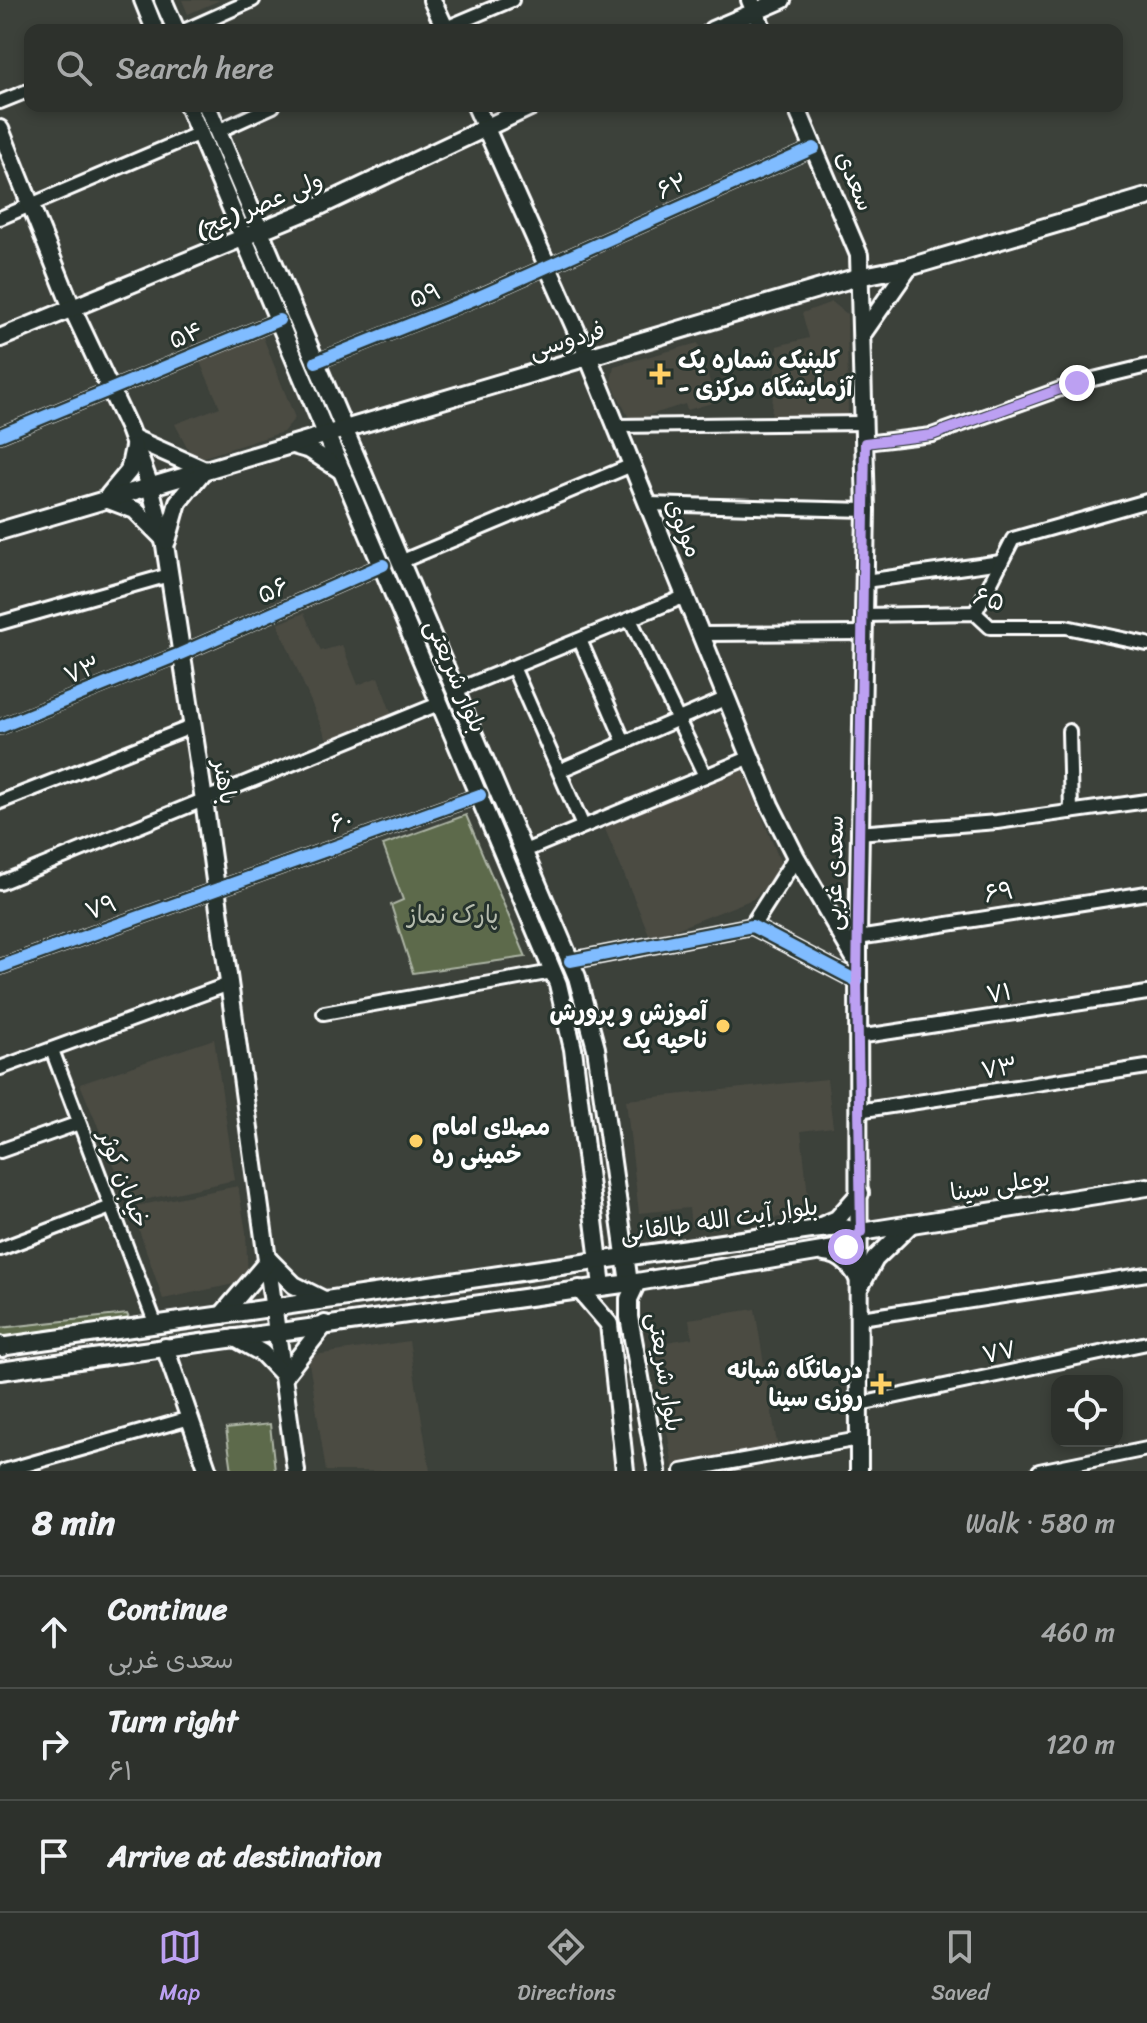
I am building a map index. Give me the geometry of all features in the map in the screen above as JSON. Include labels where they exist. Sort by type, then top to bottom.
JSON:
[{"type":"main road","points":[[143,0],[153,24]]},
{"type":"main road","points":[[163,0],[173,24]]},
{"type":"main road","points":[[432,0],[442,24]]},
{"type":"main road","points":[[722,24],[753,6],[782,0]]},
{"type":"main road","name":"بلوار شریعتی","points":[[191,112],[316,362],[570,961],[587,1008],[596,1048],[626,1258],[633,1282],[629,1317],[657,1471]]},
{"type":"main road","name":"بلوار شریعتی","points":[[210,112],[279,320],[480,795],[568,1019],[602,1286]]},
{"type":"main road","name":"مولوی","points":[[478,112],[589,359],[751,757],[796,857],[858,963]]},
{"type":"main road","name":"ولی عصر (عج)","points":[[0,338],[252,234],[518,112]]},
{"type":"main road","name":"سعدی","points":[[799,112],[859,255],[858,277]]},
{"type":"main road","name":"باهنر","points":[[0,129],[33,204],[72,308],[133,438],[150,486],[165,546],[204,800],[296,1471]]},
{"type":"main road","name":"فردوسی","points":[[0,531],[858,277],[909,267],[1147,197]]},
{"type":"main road","points":[[863,333],[909,267]]},
{"type":"main road","name":"سعدی غربی","points":[[858,277],[863,333],[866,510],[858,833],[859,1471]]},
{"type":"main road","points":[[315,405],[296,444],[343,472]]},
{"type":"main road","points":[[133,438],[205,470],[189,485],[178,502],[165,546],[142,515],[105,499],[129,471],[134,457],[133,438]]},
{"type":"main road","points":[[552,972],[570,961]]},
{"type":"main road","name":"بوعلی سینا","points":[[861,1232],[1147,1187]]},
{"type":"main road","points":[[811,1230],[837,1219],[860,1193]]},
{"type":"main road","points":[[861,1286],[875,1259],[911,1224]]},
{"type":"main road","name":"بلوار آیت الله طالقانی","points":[[1,1347],[811,1230],[840,1227],[861,1232]]},
{"type":"main road","name":"بلوار آیت الله طالقانی","points":[[0,1371],[633,1282],[846,1247],[861,1232]]},
{"type":"main road","points":[[814,1252],[834,1254],[842,1259],[857,1276],[861,1286]]},
{"type":"main road","points":[[222,1315],[269,1260],[294,1285],[325,1300]]},
{"type":"main road","name":"بلوار شریعتی","points":[[579,1289],[609,1324],[625,1471]]},
{"type":"main road","points":[[609,1324],[616,1311],[629,1317]]},
{"type":"main road","points":[[233,1337],[262,1353],[284,1376],[325,1324]]},
{"type":"main road","points":[[165,1347],[208,1471]]},
{"type":"main road","points":[[622,1445],[625,1453],[640,1458],[650,1453],[652,1440]]},
{"type":"street","points":[[199,24],[253,0]]},
{"type":"street","points":[[456,24],[512,0]]},
{"type":"street","points":[[0,102],[24,92]]},
{"type":"street","points":[[218,131],[260,112]]},
{"type":"street","points":[[0,218],[200,133]]},
{"type":"street","name":"۶۲","points":[[548,264],[814,148]]},
{"type":"street","name":"۵۹","points":[[316,362],[479,297],[548,264]]},
{"type":"street","name":"۵۴","points":[[0,435],[279,320]]},
{"type":"street","points":[[865,443],[932,435],[1077,383],[1147,366]]},
{"type":"street","points":[[617,426],[864,423]]},
{"type":"street","points":[[400,562],[632,465]]},
{"type":"street","points":[[975,613],[1013,539],[1147,501]]},
{"type":"street","points":[[648,504],[866,510]]},
{"type":"street","points":[[865,581],[1001,562]]},
{"type":"street","name":"۵۶","points":[[180,654],[383,565]]},
{"type":"street","points":[[0,623],[169,575]]},
{"type":"street","points":[[454,691],[686,596]]},
{"type":"street","name":"۶۵","points":[[864,615],[975,613],[990,627],[1066,627],[1147,644]]},
{"type":"street","points":[[630,619],[705,776]]},
{"type":"street","points":[[701,634],[864,633]]},
{"type":"street","points":[[580,640],[624,742]]},
{"type":"street","name":"۷۳","points":[[0,727],[180,654]]},
{"type":"street","points":[[513,667],[561,770],[583,826]]},
{"type":"street","points":[[561,770],[727,698]]},
{"type":"street","points":[[0,883],[441,703]]},
{"type":"street","points":[[0,802],[191,727]]},
{"type":"street","points":[[1069,731],[1071,812]]},
{"type":"street","points":[[522,852],[751,757]]},
{"type":"street","name":"۶۰","points":[[216,888],[480,795]]},
{"type":"street","points":[[858,833],[1071,812],[1147,801]]},
{"type":"street","points":[[752,926],[796,857]]},
{"type":"street","name":"۷۹","points":[[0,967],[216,888]]},
{"type":"street","name":"۶۹","points":[[858,938],[1147,893]]},
{"type":"street","points":[[570,961],[752,926],[857,981]]},
{"type":"street","points":[[324,1013],[552,972]]},
{"type":"street","points":[[0,1068],[229,984]]},
{"type":"street","name":"۷۱","points":[[858,1037],[1147,993]]},
{"type":"street","name":"خیابان کوثر","points":[[52,1050],[156,1325]]},
{"type":"street","name":"۷۳","points":[[858,1111],[1147,1067]]},
{"type":"street","points":[[0,1151],[79,1123]]},
{"type":"street","points":[[0,1249],[111,1207]]},
{"type":"street","points":[[861,1318],[1147,1274]]},
{"type":"street","name":"۷۷","points":[[860,1404],[1147,1343]]},
{"type":"street","points":[[4,1471],[190,1418]]},
{"type":"street","points":[[682,1471],[859,1439]]},
{"type":"street","points":[[1039,1471],[1147,1449]]},
{"type":"shaded area","points":[[182,0],[220,0],[188,14]]},
{"type":"shaded area","points":[[832,302],[847,314],[848,417],[771,418],[777,346],[809,338],[802,313]]},
{"type":"shaded area","points":[[261,332],[295,418],[283,432],[194,460],[175,424],[220,407],[200,362]]},
{"type":"shaded area","name":"کلینیک شماره یک - آزمایشگاه مرکزی","points":[[698,343],[716,402],[687,410],[685,404],[634,420],[628,416],[611,382],[614,366]]},
{"type":"shaded area","points":[[304,613],[321,651],[342,645],[358,685],[378,677],[392,715],[328,742],[278,624]]},
{"type":"shaded area","points":[[742,766],[783,869],[753,899],[651,939],[603,824]]},
{"type":"shaded area","points":[[214,1039],[235,1180],[130,1203],[80,1084]]},
{"type":"shaded area","points":[[827,1079],[833,1127],[801,1131],[810,1214],[691,1227],[689,1208],[639,1213],[626,1100]]},
{"type":"shaded area","points":[[238,1186],[246,1232],[248,1281],[163,1299],[131,1207]]},
{"type":"shaded area","points":[[755,1309],[778,1450],[673,1467],[653,1344],[692,1338],[689,1319]]},
{"type":"shaded area","points":[[409,1341],[430,1471],[326,1471],[308,1356]]},
{"type":"green space","name":"پارک نماز","points":[[466,815],[526,957],[413,973],[391,905],[403,900],[383,845]]},
{"type":"green space","points":[[127,1314],[132,1325],[0,1340],[0,1328]]},
{"type":"green space","points":[[270,1424],[275,1471],[232,1471],[226,1429]]},
{"type":"cycle path","points":[[316,362],[479,297],[814,148]]},
{"type":"cycle path","points":[[0,435],[279,320]]},
{"type":"cycle path","points":[[0,727],[180,654],[383,565]]},
{"type":"cycle path","points":[[0,967],[480,795]]},
{"type":"cycle path","points":[[570,961],[752,926],[857,981]]},
{"type":"place","name":"کلینیک شماره یک - آزمایشگاه مرکزی","points":[[660,374]]},
{"type":"place","name":"آموزش و پرورش ناحیه یک","points":[[723,1026]]},
{"type":"place","name":"مصلای امام خمینی ره","points":[[416,1141]]},
{"type":"place","name":"درمانگاه شبانه روزی سینا","points":[[881,1384]]},
{"type":"route","points":[[846,1247],[861,1232],[857,981],[865,443],[932,435],[1077,383]]}]
